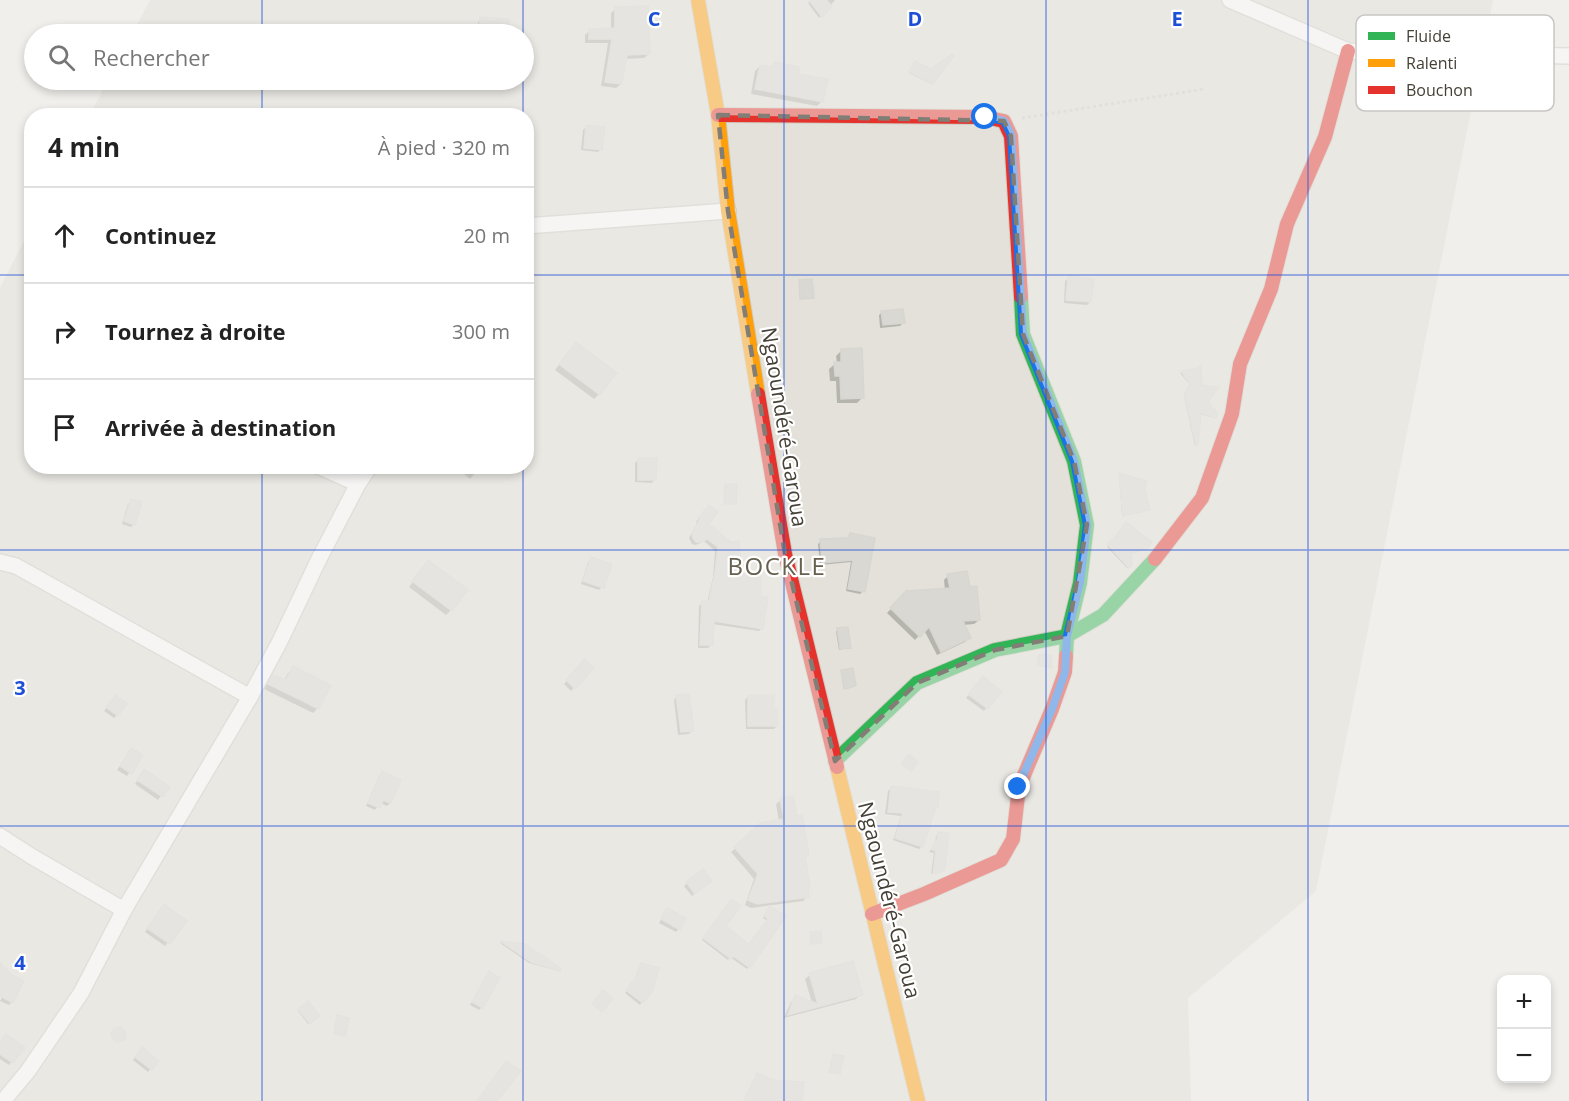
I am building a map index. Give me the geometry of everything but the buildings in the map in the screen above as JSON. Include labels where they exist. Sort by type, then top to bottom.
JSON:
[{"type":"main road","name":"Ngaoundéré-Garoua","points":[[698,0],[718,116],[728,211],[785,554],[918,1101]]},
{"type":"main road","points":[[835,761],[917,683],[995,650],[1067,636],[1103,615],[1160,554],[1202,498],[1232,414],[1240,364],[1271,289],[1287,224],[1325,137],[1348,51]]},
{"type":"main road","points":[[718,116],[985,117],[1004,121],[1011,135],[1023,334],[1074,461],[1087,525],[1080,582],[1067,636],[1065,672],[1052,709],[1018,787],[1013,839],[1001,860],[872,914]]},
{"type":"street","points":[[1230,0],[1348,51],[1356,51]]},
{"type":"street","points":[[1554,56],[1569,56]]},
{"type":"street","points":[[534,225],[728,211]]},
{"type":"street","points":[[336,474],[358,484]]},
{"type":"street","points":[[3,1101],[28,1071],[81,993],[124,910],[250,697],[365,474]]},
{"type":"street","points":[[0,562],[16,566],[250,697]]},
{"type":"street","points":[[1,837],[124,910]]},
{"type":"path","points":[[1004,121],[1204,90]]},
{"type":"highlighted area","points":[[718,115],[1004,121],[1011,136],[1023,334],[1074,461],[1087,525],[1067,636],[995,650],[917,683],[835,761],[785,554],[728,211]]},
{"type":"shaded area","points":[[150,0],[1493,0],[1490,15],[1356,15],[1356,111],[1471,111],[1316,891],[1188,998],[1191,1101],[0,1101],[0,288],[24,241],[24,474],[534,474],[534,108],[94,108],[103,90],[534,90],[534,24],[137,24]]},
{"type":"traffic: fast","points":[[1021,297],[1023,334],[1074,461],[1087,525],[1080,583],[1067,636],[1066,656]]},
{"type":"traffic: fast","points":[[835,761],[917,683],[995,650],[1067,636],[1103,615],[1155,559]]},
{"type":"traffic: slow","points":[[698,0],[718,115],[728,211],[758,394]]},
{"type":"traffic: slow","points":[[837,767],[918,1101]]},
{"type":"traffic: jam","points":[[1155,559],[1202,498],[1232,414],[1240,364],[1271,289],[1287,224],[1325,137],[1348,51]]},
{"type":"traffic: jam","points":[[718,115],[985,117],[1004,121],[1011,136],[1021,297]]},
{"type":"traffic: jam","points":[[758,394],[785,554],[837,767]]},
{"type":"traffic: jam","points":[[872,914],[1001,860],[1013,839],[1019,787],[1052,709],[1065,672],[1066,656]]},
{"type":"district","name":"BOCKLE","points":[[777,565]]},
{"type":"route","points":[[985,117],[1004,121],[1011,135],[1023,334],[1074,461],[1087,525],[1080,582],[1067,636],[1065,672],[1052,709],[1018,787]]}]
